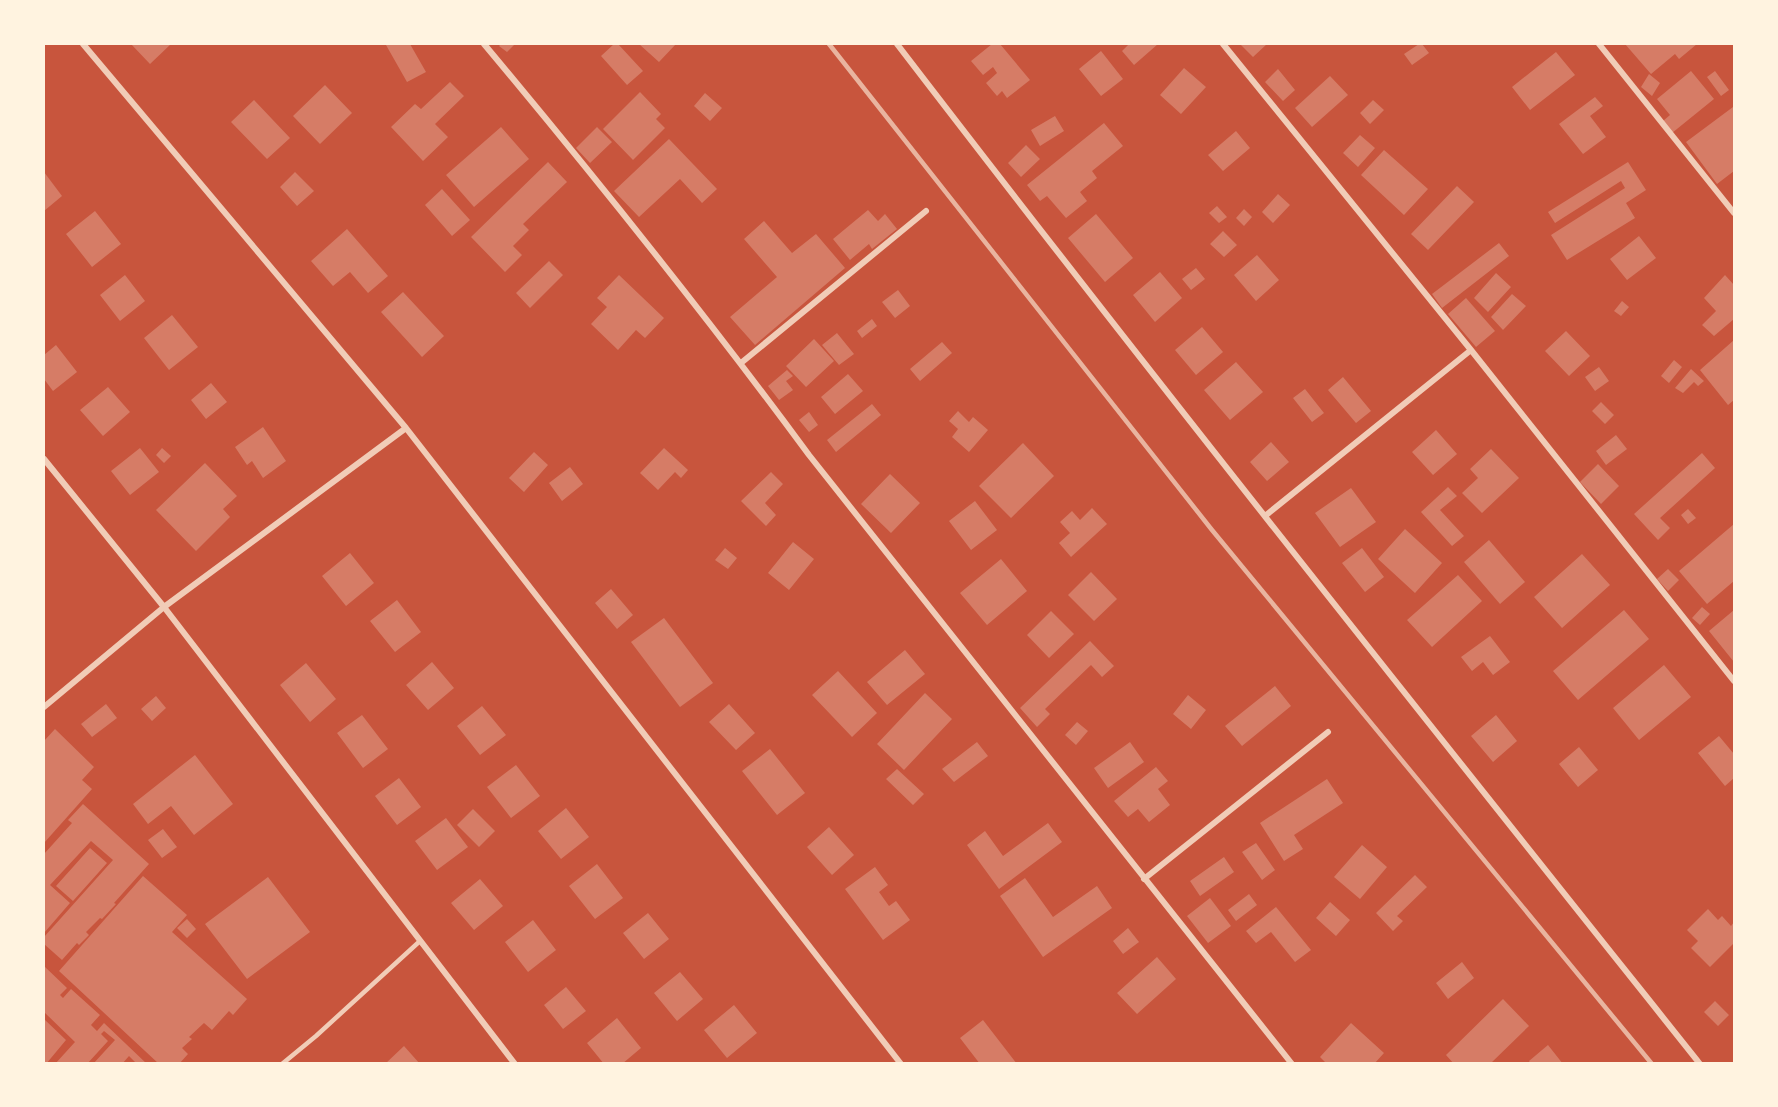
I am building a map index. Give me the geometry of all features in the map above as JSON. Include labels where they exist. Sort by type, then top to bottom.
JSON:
[{"type":"street","points":[[83,44],[406,428],[901,1064]]},
{"type":"street","points":[[484,44],[580,159],[741,363],[808,455],[1292,1064]]},
{"type":"street","points":[[897,44],[1030,218],[1700,1064]]},
{"type":"street","points":[[1222,44],[1734,681]]},
{"type":"street","points":[[1599,44],[1734,213]]},
{"type":"street","points":[[741,363],[926,211]]},
{"type":"street","points":[[1265,516],[1471,351]]},
{"type":"street","points":[[44,707],[164,607],[406,428]]},
{"type":"street","points":[[44,459],[164,607],[515,1064]]},
{"type":"street","points":[[1144,879],[1328,732]]},
{"type":"lane","points":[[282,1064],[420,941]]},
{"type":"building","points":[[131,44],[171,44],[150,64]]},
{"type":"building","points":[[410,44],[426,72],[407,82],[386,45]]},
{"type":"building","points":[[515,44],[507,52],[499,46]]},
{"type":"building","points":[[614,44],[618,44],[643,71],[627,85],[601,56]]},
{"type":"building","points":[[639,44],[676,44],[659,62]]},
{"type":"building","points":[[992,44],[1000,44],[1030,80],[1007,98],[1002,91],[997,96],[986,83],[997,73],[993,67],[983,75],[971,61]]},
{"type":"building","points":[[1129,44],[1158,44],[1134,65],[1122,51]]},
{"type":"building","points":[[1240,44],[1267,44],[1253,57]]},
{"type":"building","points":[[1422,44],[1429,53],[1412,65],[1404,54]]},
{"type":"building","points":[[1625,44],[1697,44],[1679,59],[1675,54],[1651,74]]},
{"type":"building","points":[[1101,51],[1123,79],[1101,96],[1079,69]]},
{"type":"building","points":[[1556,52],[1575,75],[1530,110],[1512,87]]},
{"type":"building","points":[[1184,68],[1206,87],[1181,114],[1160,95]]},
{"type":"building","points":[[1278,69],[1295,90],[1283,101],[1265,82]]},
{"type":"building","points":[[1691,71],[1714,99],[1672,133],[1663,121],[1670,115],[1657,99]]},
{"type":"building","points":[[1715,71],[1729,90],[1721,96],[1707,77]]},
{"type":"building","points":[[1649,74],[1660,83],[1652,96],[1641,87]]},
{"type":"building","points":[[1330,76],[1348,95],[1312,127],[1295,108]]},
{"type":"building","points":[[450,82],[464,96],[435,124],[448,137],[423,161],[391,127],[415,104],[421,109]]},
{"type":"building","points":[[325,85],[352,113],[320,144],[293,116]]},
{"type":"building","points":[[640,92],[661,114],[656,119],[665,128],[633,160],[603,129]]},
{"type":"building","points":[[705,93],[722,108],[710,121],[694,106]]},
{"type":"building","points":[[1595,97],[1603,106],[1590,116],[1606,137],[1583,154],[1559,124]]},
{"type":"building","points":[[254,100],[290,138],[267,159],[231,122]]},
{"type":"building","points":[[1373,100],[1384,110],[1370,124],[1360,113]]},
{"type":"building","points":[[1733,107],[1734,171],[1717,184],[1686,142]]},
{"type":"building","points":[[1055,116],[1064,131],[1040,146],[1031,130]]},
{"type":"building","points":[[1104,123],[1123,146],[1092,171],[1097,178],[1080,192],[1087,201],[1066,218],[1047,196],[1040,201],[1027,185]]},
{"type":"building","points":[[501,127],[529,159],[474,207],[446,175]]},
{"type":"building","points":[[597,127],[612,142],[590,163],[576,148]]},
{"type":"building","points":[[1236,131],[1250,148],[1223,171],[1208,155]]},
{"type":"building","points":[[1360,135],[1375,148],[1358,167],[1343,153]]},
{"type":"building","points":[[669,139],[717,189],[702,203],[680,179],[639,217],[614,191]]},
{"type":"building","points":[[1026,145],[1040,159],[1021,177],[1008,163]]},
{"type":"building","points":[[1384,150],[1428,189],[1404,215],[1361,175]]},
{"type":"building","points":[[548,162],[567,182],[523,224],[529,230],[513,246],[522,255],[505,272],[471,237]]},
{"type":"building","points":[[1628,162],[1646,190],[1626,203],[1635,218],[1567,260],[1551,235],[1625,188],[1621,181],[1555,223],[1548,212]]},
{"type":"building","points":[[44,172],[62,196],[44,211]]},
{"type":"building","points":[[295,172],[314,191],[297,206],[280,187]]},
{"type":"building","points":[[1457,186],[1474,202],[1428,250],[1411,234]]},
{"type":"building","points":[[442,189],[470,220],[452,236],[425,205]]},
{"type":"building","points":[[1278,194],[1290,205],[1273,223],[1262,212]]},
{"type":"building","points":[[1217,206],[1227,217],[1219,223],[1209,213]]},
{"type":"building","points":[[1244,209],[1252,217],[1244,226],[1236,218]]},
{"type":"building","points":[[868,210],[878,221],[885,214],[897,229],[872,249],[869,244],[850,260],[833,239]]},
{"type":"building","points":[[95,211],[121,244],[92,267],[66,234]]},
{"type":"building","points":[[1096,214],[1133,258],[1105,282],[1068,238]]},
{"type":"building","points":[[764,221],[792,253],[816,234],[845,268],[755,345],[730,317],[777,277],[744,239]]},
{"type":"building","points":[[347,229],[388,276],[368,293],[350,272],[333,286],[311,261]]},
{"type":"building","points":[[1223,231],[1237,245],[1224,257],[1210,244]]},
{"type":"building","points":[[1639,236],[1656,258],[1627,280],[1610,259]]},
{"type":"building","points":[[1499,243],[1509,256],[1442,308],[1432,294]]},
{"type":"building","points":[[1257,255],[1279,280],[1256,301],[1234,275]]},
{"type":"building","points":[[549,261],[563,275],[530,308],[516,293]]},
{"type":"building","points":[[1196,268],[1205,279],[1191,290],[1182,279]]},
{"type":"building","points":[[1160,272],[1182,298],[1155,322],[1133,295]]},
{"type":"building","points":[[1496,273],[1511,287],[1488,312],[1474,298]]},
{"type":"building","points":[[125,275],[145,301],[120,321],[100,295]]},
{"type":"building","points":[[619,275],[664,318],[645,338],[636,330],[618,350],[591,324],[607,307],[597,298]]},
{"type":"building","points":[[1725,275],[1734,285],[1734,319],[1714,336],[1702,325],[1716,311],[1704,298]]},
{"type":"building","points":[[898,290],[910,306],[895,318],[882,302]]},
{"type":"building","points":[[403,292],[444,336],[422,357],[381,312]]},
{"type":"building","points":[[1512,294],[1526,306],[1503,330],[1491,317]]},
{"type":"building","points":[[1466,298],[1495,331],[1476,347],[1448,314]]},
{"type":"building","points":[[1622,301],[1629,307],[1621,316],[1614,311]]},
{"type":"building","points":[[172,315],[198,347],[169,370],[144,338]]},
{"type":"building","points":[[872,319],[877,326],[862,338],[857,331]]},
{"type":"building","points":[[1202,327],[1223,352],[1196,375],[1175,350]]},
{"type":"building","points":[[1566,331],[1590,356],[1569,376],[1545,351]]},
{"type":"building","points":[[837,333],[854,354],[839,365],[822,345]]},
{"type":"building","points":[[814,339],[834,361],[806,387],[786,366]]},
{"type":"building","points":[[1734,340],[1734,400],[1728,405],[1700,370]]},
{"type":"building","points":[[942,342],[952,353],[920,381],[910,369]]},
{"type":"building","points":[[56,345],[77,372],[53,391],[44,379],[44,355]]},
{"type":"building","points":[[1674,360],[1682,367],[1669,383],[1661,376]]},
{"type":"building","points":[[1236,362],[1263,392],[1230,420],[1204,390]]},
{"type":"building","points":[[1599,367],[1609,381],[1595,391],[1585,377]]},
{"type":"building","points":[[1691,369],[1704,381],[1698,386],[1694,382],[1683,393],[1675,388]]},
{"type":"building","points":[[787,370],[793,376],[786,381],[793,390],[779,400],[768,386]]},
{"type":"building","points":[[848,374],[863,391],[835,414],[821,397]]},
{"type":"building","points":[[1343,377],[1371,411],[1356,423],[1328,390]]},
{"type":"building","points":[[211,383],[227,402],[206,419],[191,400]]},
{"type":"building","points":[[108,387],[130,412],[103,436],[80,410]]},
{"type":"building","points":[[1305,389],[1324,413],[1312,422],[1293,398]]},
{"type":"building","points":[[1601,402],[1614,415],[1605,424],[1592,411]]},
{"type":"building","points":[[872,404],[881,415],[836,452],[827,440]]},
{"type":"building","points":[[958,411],[969,422],[973,417],[988,430],[969,452],[952,437],[958,429],[949,421]]},
{"type":"building","points":[[809,412],[818,425],[809,432],[799,420]]},
{"type":"building","points":[[263,427],[286,461],[263,478],[252,461],[247,465],[235,447]]},
{"type":"building","points":[[1436,430],[1457,454],[1433,475],[1412,452]]},
{"type":"building","points":[[1616,435],[1627,449],[1606,465],[1596,451]]},
{"type":"building","points":[[1271,442],[1289,462],[1267,481],[1250,462]]},
{"type":"building","points":[[1023,443],[1054,476],[1011,518],[979,486]]},
{"type":"building","points":[[140,448],[159,472],[130,495],[111,471]]},
{"type":"building","points":[[162,448],[171,456],[164,463],[156,455]]},
{"type":"building","points":[[664,448],[688,470],[681,478],[675,472],[658,490],[640,473]]},
{"type":"building","points":[[1491,449],[1519,478],[1482,513],[1462,493],[1478,478],[1470,469]]},
{"type":"building","points":[[534,452],[548,465],[524,492],[509,478]]},
{"type":"building","points":[[1702,453],[1715,468],[1660,518],[1670,528],[1658,540],[1634,514]]},
{"type":"building","points":[[205,463],[237,496],[223,509],[230,517],[196,551],[156,510]]},
{"type":"building","points":[[1598,464],[1619,486],[1601,504],[1580,482]]},
{"type":"building","points":[[570,467],[583,484],[562,501],[549,483]]},
{"type":"building","points":[[771,472],[783,484],[765,503],[776,515],[766,526],[741,501]]},
{"type":"building","points":[[890,474],[920,503],[891,533],[861,504]]},
{"type":"building","points":[[1448,487],[1457,496],[1440,510],[1464,536],[1452,546],[1421,512]]},
{"type":"building","points":[[1351,488],[1376,522],[1340,547],[1315,513]]},
{"type":"building","points":[[975,501],[997,530],[971,550],[949,521]]},
{"type":"building","points":[[1092,508],[1107,524],[1071,557],[1059,543],[1070,533],[1060,522],[1072,511],[1080,520]]},
{"type":"building","points":[[1688,509],[1696,518],[1688,524],[1681,515]]},
{"type":"building","points":[[1734,524],[1734,581],[1707,604],[1679,571]]},
{"type":"building","points":[[1405,529],[1442,563],[1415,593],[1378,559]]},
{"type":"building","points":[[1489,540],[1525,582],[1500,604],[1464,562]]},
{"type":"building","points":[[793,542],[814,559],[789,590],[768,573]]},
{"type":"building","points":[[725,548],[737,558],[728,569],[715,560]]},
{"type":"building","points":[[1362,548],[1384,577],[1365,592],[1342,563]]},
{"type":"building","points":[[350,553],[374,583],[346,606],[322,576]]},
{"type":"building","points":[[1582,554],[1610,585],[1562,628],[1534,597]]},
{"type":"building","points":[[1001,559],[1027,591],[987,625],[960,593]]},
{"type":"building","points":[[1668,569],[1679,580],[1668,591],[1657,579]]},
{"type":"building","points":[[1091,572],[1117,599],[1094,621],[1068,595]]},
{"type":"building","points":[[1458,575],[1482,601],[1432,647],[1407,620]]},
{"type":"building","points":[[611,589],[633,615],[617,629],[595,603]]},
{"type":"building","points":[[397,600],[421,632],[395,652],[370,621]]},
{"type":"building","points":[[1702,607],[1710,614],[1700,625],[1692,618]]},
{"type":"building","points":[[1624,610],[1649,639],[1578,700],[1553,671]]},
{"type":"building","points":[[1734,610],[1734,662],[1709,631]]},
{"type":"building","points":[[1051,611],[1074,634],[1049,658],[1027,635]]},
{"type":"building","points":[[664,618],[713,683],[680,707],[631,642]]},
{"type":"building","points":[[1490,636],[1510,662],[1493,675],[1483,662],[1472,671],[1461,657]]},
{"type":"building","points":[[1090,641],[1114,666],[1102,677],[1091,665],[1045,709],[1050,714],[1037,727],[1020,708]]},
{"type":"building","points":[[905,650],[925,674],[887,705],[867,682]]},
{"type":"building","points":[[432,662],[454,688],[428,710],[406,685]]},
{"type":"building","points":[[306,663],[336,699],[310,722],[280,685]]},
{"type":"building","points":[[1664,665],[1691,697],[1639,740],[1613,708]]},
{"type":"building","points":[[838,671],[877,713],[852,737],[812,695]]},
{"type":"building","points":[[1275,686],[1291,706],[1242,746],[1225,726]]},
{"type":"building","points":[[925,693],[952,719],[904,770],[877,744]]},
{"type":"building","points":[[1188,695],[1206,710],[1191,729],[1173,714]]},
{"type":"building","points":[[156,696],[166,708],[152,721],[141,709]]},
{"type":"building","points":[[106,704],[117,718],[92,737],[81,724]]},
{"type":"building","points":[[729,704],[755,733],[736,750],[709,722]]},
{"type":"building","points":[[482,706],[506,735],[480,755],[457,726]]},
{"type":"building","points":[[362,715],[388,749],[363,768],[337,733]]},
{"type":"building","points":[[1496,715],[1517,741],[1493,762],[1471,736]]},
{"type":"building","points":[[1077,722],[1088,731],[1076,745],[1065,735]]},
{"type":"building","points":[[55,729],[94,767],[82,780],[92,789],[44,843],[44,741]]},
{"type":"building","points":[[1719,736],[1734,754],[1734,778],[1725,786],[1698,753]]},
{"type":"building","points":[[977,742],[988,756],[954,782],[942,769]]},
{"type":"building","points":[[1130,742],[1144,762],[1108,788],[1094,768]]},
{"type":"building","points":[[1579,747],[1598,770],[1578,787],[1559,764]]},
{"type":"building","points":[[770,749],[805,793],[777,815],[742,771]]},
{"type":"building","points":[[195,755],[233,804],[194,835],[171,806],[148,824],[133,804]]},
{"type":"building","points":[[516,765],[540,796],[511,818],[487,787]]},
{"type":"building","points":[[1156,767],[1168,781],[1158,789],[1170,805],[1149,822],[1138,809],[1128,817],[1114,801]]},
{"type":"building","points":[[897,769],[924,794],[913,805],[886,779]]},
{"type":"building","points":[[399,778],[421,807],[397,825],[375,796]]},
{"type":"building","points":[[1327,779],[1343,803],[1294,835],[1303,849],[1284,861],[1260,823]]},
{"type":"building","points":[[83,804],[149,864],[114,903],[116,904],[86,932],[89,935],[79,945],[77,943],[62,960],[44,944],[44,937],[113,860],[91,841],[50,885],[70,903],[44,933],[44,854],[72,823],[68,820]]},
{"type":"building","points":[[566,808],[589,837],[561,859],[538,831]]},
{"type":"building","points":[[473,809],[495,831],[479,847],[457,825]]},
{"type":"building","points":[[446,818],[468,847],[437,870],[415,841]]},
{"type":"building","points":[[1048,823],[1062,842],[999,889],[967,845],[985,831],[1003,856]]},
{"type":"building","points":[[829,827],[854,855],[832,875],[807,847]]},
{"type":"building","points":[[163,829],[177,847],[162,858],[148,840]]},
{"type":"building","points":[[1256,843],[1275,870],[1262,880],[1242,852]]},
{"type":"building","points":[[1362,845],[1387,867],[1360,899],[1334,877]]},
{"type":"building","points":[[90,848],[107,863],[73,901],[56,886]]},
{"type":"building","points":[[1224,857],[1234,872],[1200,896],[1190,881]]},
{"type":"building","points":[[597,864],[623,898],[595,919],[569,886]]},
{"type":"building","points":[[875,867],[888,885],[879,892],[889,906],[896,901],[910,920],[883,940],[845,889]]},
{"type":"building","points":[[1415,875],[1427,887],[1397,916],[1403,921],[1393,931],[1376,913]]},
{"type":"building","points":[[143,876],[187,915],[172,932],[247,999],[233,1015],[229,1011],[212,1030],[204,1023],[189,1037],[192,1039],[182,1048],[188,1054],[179,1064],[159,1064],[59,971]]},
{"type":"building","points":[[268,877],[310,932],[247,979],[205,924]]},
{"type":"building","points":[[1025,878],[1053,917],[1097,886],[1112,908],[1043,957],[1000,896]]},
{"type":"building","points":[[480,879],[503,906],[474,930],[451,903]]},
{"type":"building","points":[[1249,894],[1257,905],[1236,921],[1228,910]]},
{"type":"building","points":[[1210,898],[1231,926],[1208,943],[1187,916]]},
{"type":"building","points":[[1330,902],[1350,920],[1336,936],[1316,918]]},
{"type":"building","points":[[1276,907],[1311,950],[1295,962],[1271,932],[1256,943],[1246,931]]},
{"type":"building","points":[[1708,909],[1718,920],[1722,916],[1731,926],[1734,922],[1734,943],[1710,967],[1691,948],[1698,941],[1687,930]]},
{"type":"building","points":[[648,913],[669,939],[644,959],[623,933]]},
{"type":"building","points":[[187,919],[196,929],[187,938],[177,928]]},
{"type":"building","points":[[533,920],[556,950],[528,972],[505,942]]},
{"type":"building","points":[[1128,928],[1139,942],[1123,954],[1113,941]]},
{"type":"building","points":[[1157,957],[1176,979],[1137,1014],[1117,993]]},
{"type":"building","points":[[1462,962],[1474,978],[1448,999],[1436,983]]},
{"type":"building","points":[[44,966],[67,988],[60,995],[63,998],[71,989],[100,1015],[91,1025],[97,1031],[104,1023],[147,1064],[137,1064],[129,1056],[122,1064],[93,1064],[115,1040],[104,1031],[101,1034],[108,1041],[87,1064],[55,1064],[75,1042],[44,1012]]},
{"type":"building","points":[[680,972],[703,999],[677,1021],[654,993]]},
{"type":"building","points":[[566,987],[586,1011],[563,1029],[544,1005]]},
{"type":"building","points":[[1503,999],[1529,1026],[1490,1064],[1454,1064],[1446,1055]]},
{"type":"building","points":[[1715,1001],[1729,1015],[1718,1026],[1704,1012]]},
{"type":"building","points":[[734,1005],[757,1033],[727,1058],[704,1030]]},
{"type":"building","points":[[617,1018],[641,1048],[622,1064],[604,1064],[587,1043]]},
{"type":"building","points":[[44,1019],[66,1040],[46,1064],[44,1064]]},
{"type":"building","points":[[983,1020],[1017,1064],[980,1064],[960,1038]]},
{"type":"building","points":[[1351,1023],[1384,1053],[1374,1064],[1327,1064],[1320,1057]]},
{"type":"building","points":[[1548,1045],[1563,1064],[1531,1064],[1529,1061]]},
{"type":"building","points":[[404,1046],[420,1064],[385,1064]]},
{"type":"railway","points":[[829,44],[1212,530],[1652,1064]]}]
